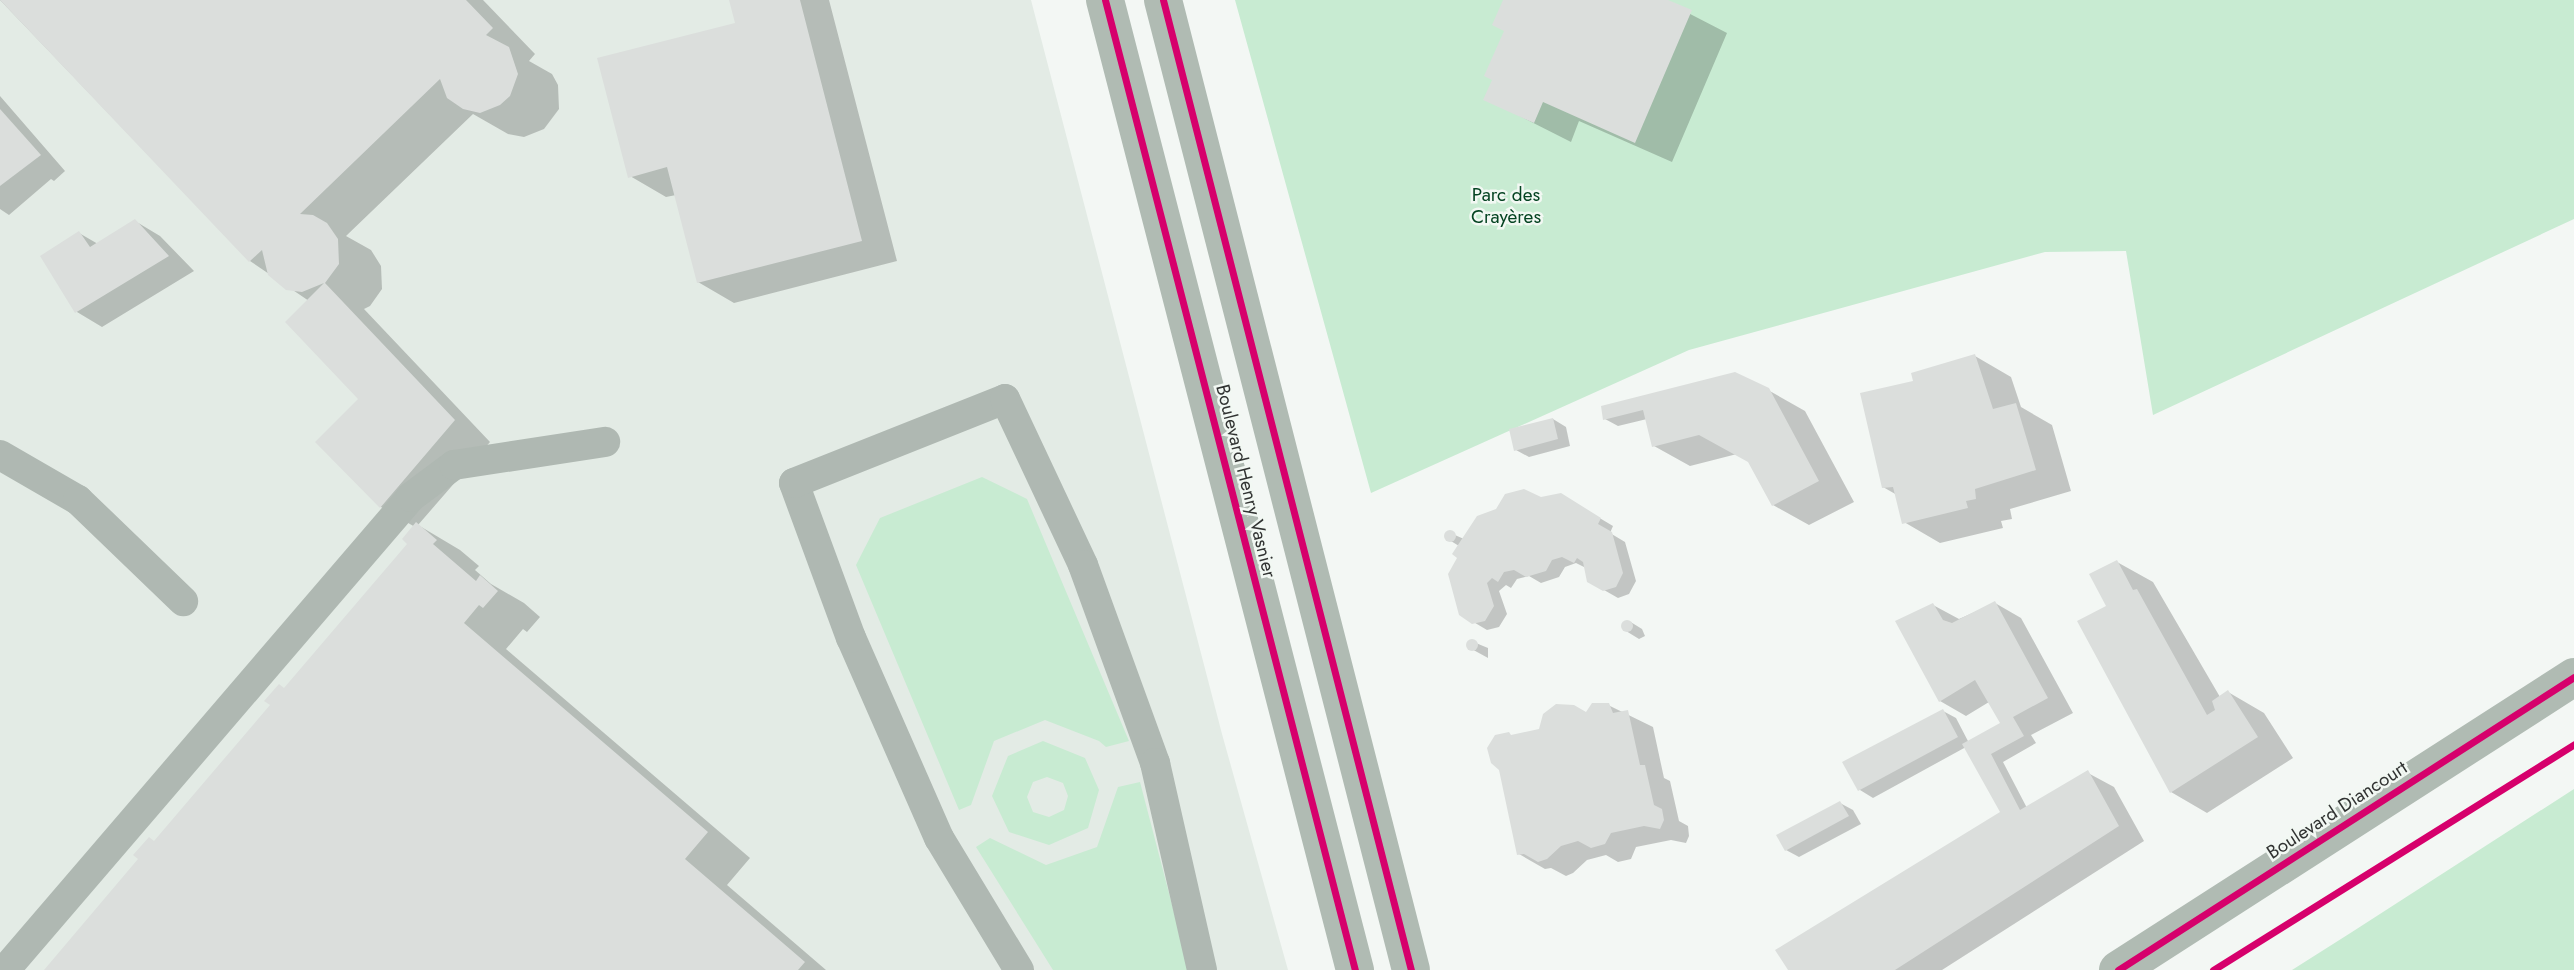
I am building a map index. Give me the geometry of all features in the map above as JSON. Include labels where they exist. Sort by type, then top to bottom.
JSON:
[{"type":"main road","name":"Boulevard Henry Vasnier","points":[[1105,0],[1355,970]]},
{"type":"main road","name":"Boulevard Henry Vasnier","points":[[1163,0],[1411,970]]},
{"type":"main road","name":"Boulevard Diancourt","points":[[2118,970],[2574,677]]},
{"type":"lane","points":[[1019,970],[939,838],[851,638],[794,483],[1006,399],[1083,565],[1154,763],[1202,970]]},
{"type":"lane","points":[[5,970],[411,497],[454,465],[605,442]]},
{"type":"lane","points":[[0,455],[78,500],[183,601]]},
{"type":"shaded area","points":[[0,0],[1031,0],[1222,734],[1288,970],[0,970]]},
{"type":"green space","name":"Parc des Crayères","points":[[1235,0],[2574,0],[2574,219],[2153,415],[2126,251],[2045,252],[1689,350],[1371,493]]},
{"type":"green space","points":[[982,477],[1027,499],[1129,741],[1106,747],[1099,741],[1045,720],[994,741],[971,805],[959,810],[856,565],[880,518]]},
{"type":"green space","points":[[1043,741],[1085,758],[1099,790],[1088,828],[1049,845],[1009,832],[992,796],[1008,756]],"holes":[[[1047,777],[1063,783],[1068,796],[1064,810],[1049,817],[1033,812],[1027,797],[1033,782]]]},
{"type":"green space","points":[[1140,782],[1189,970],[1053,970],[976,847],[990,838],[1046,865],[1097,847],[1118,787]]},
{"type":"green space","points":[[2574,789],[2574,970],[2292,970],[2352,932]]},
{"type":"building","points":[[0,0],[466,0],[493,28],[486,35],[509,47],[518,74],[510,96],[500,105],[480,113],[463,109],[447,98],[440,79],[300,214],[313,215],[327,223],[338,239],[339,264],[325,283],[455,420],[380,508],[315,442],[358,399],[285,322],[324,283],[302,292],[286,290],[268,275],[262,250],[249,262]]},
{"type":"building","points":[[729,0],[800,0],[862,241],[697,283],[667,167],[628,178],[597,58],[735,23]]},
{"type":"building","points":[[1503,0],[1668,0],[1692,10],[1635,143],[1543,102],[1534,123],[1483,100],[1492,80],[1484,76],[1504,31],[1492,25]]},
{"type":"building","points":[[0,109],[41,155],[0,186]]},
{"type":"building","points":[[135,219],[169,256],[75,313],[40,256],[79,231],[90,247]]},
{"type":"building","points":[[1975,354],[1993,409],[2016,403],[2036,470],[1975,489],[1976,499],[1966,501],[1968,508],[1902,524],[1893,487],[1882,488],[1860,393],[1913,381],[1911,373]]},
{"type":"building","points":[[1735,372],[1769,388],[1819,481],[1772,506],[1748,462],[1699,435],[1652,447],[1643,410],[1603,420],[1601,406]]},
{"type":"building","points":[[1553,418],[1558,439],[1514,451],[1509,429]]},
{"type":"building","points":[[1524,489],[1541,497],[1561,493],[1601,518],[1598,524],[1612,532],[1623,573],[1616,587],[1603,591],[1587,582],[1583,562],[1577,558],[1574,563],[1562,557],[1552,560],[1546,571],[1526,577],[1514,570],[1504,572],[1498,582],[1492,578],[1487,583],[1494,606],[1485,621],[1472,624],[1459,615],[1448,574],[1457,558],[1452,554],[1477,516],[1496,509],[1505,494]]},
{"type":"building","points":[[416,522],[437,540],[433,544],[476,581],[480,575],[498,591],[483,608],[479,605],[464,623],[708,832],[685,859],[805,962],[798,970],[44,970],[138,859],[133,855],[149,837],[154,841],[270,705],[264,701],[279,684],[284,688],[407,544],[402,539]]},
{"type":"building","points":[[1445,531],[1455,531],[1455,541],[1445,541]]},
{"type":"building","points":[[2117,560],[2133,590],[2137,589],[2207,715],[2215,710],[2212,701],[2228,690],[2258,737],[2170,793],[2077,621],[2106,606],[2089,574]]},
{"type":"building","points":[[1995,601],[2048,698],[2013,717],[2024,736],[1991,754],[2020,810],[2088,770],[2119,826],[1895,970],[1788,970],[1775,950],[2000,812],[1962,744],[2000,723],[1975,680],[1939,702],[1895,621],[1933,603],[1943,620],[1952,623]]},
{"type":"building","points":[[1622,621],[1632,621],[1632,631],[1622,631]]},
{"type":"building","points":[[1467,640],[1477,640],[1477,650],[1467,650]]},
{"type":"building","points":[[1592,703],[1609,703],[1613,713],[1628,710],[1640,765],[1645,765],[1654,805],[1662,809],[1664,820],[1660,829],[1644,826],[1611,833],[1605,844],[1591,848],[1578,841],[1561,846],[1547,859],[1538,862],[1524,854],[1517,855],[1499,770],[1491,763],[1487,748],[1495,735],[1509,732],[1511,735],[1539,729],[1543,714],[1556,704],[1574,705],[1586,712]]},
{"type":"building","points":[[1943,709],[1958,737],[1858,791],[1842,762]]},
{"type":"building","points":[[1840,801],[1849,816],[1785,851],[1776,835]]},
{"type":"cycle path","points":[[1105,0],[1355,970]]},
{"type":"cycle path","points":[[1163,0],[1411,970]]},
{"type":"cycle path","points":[[2118,970],[2574,677]]},
{"type":"cycle path","points":[[2213,970],[2574,744]]}]
